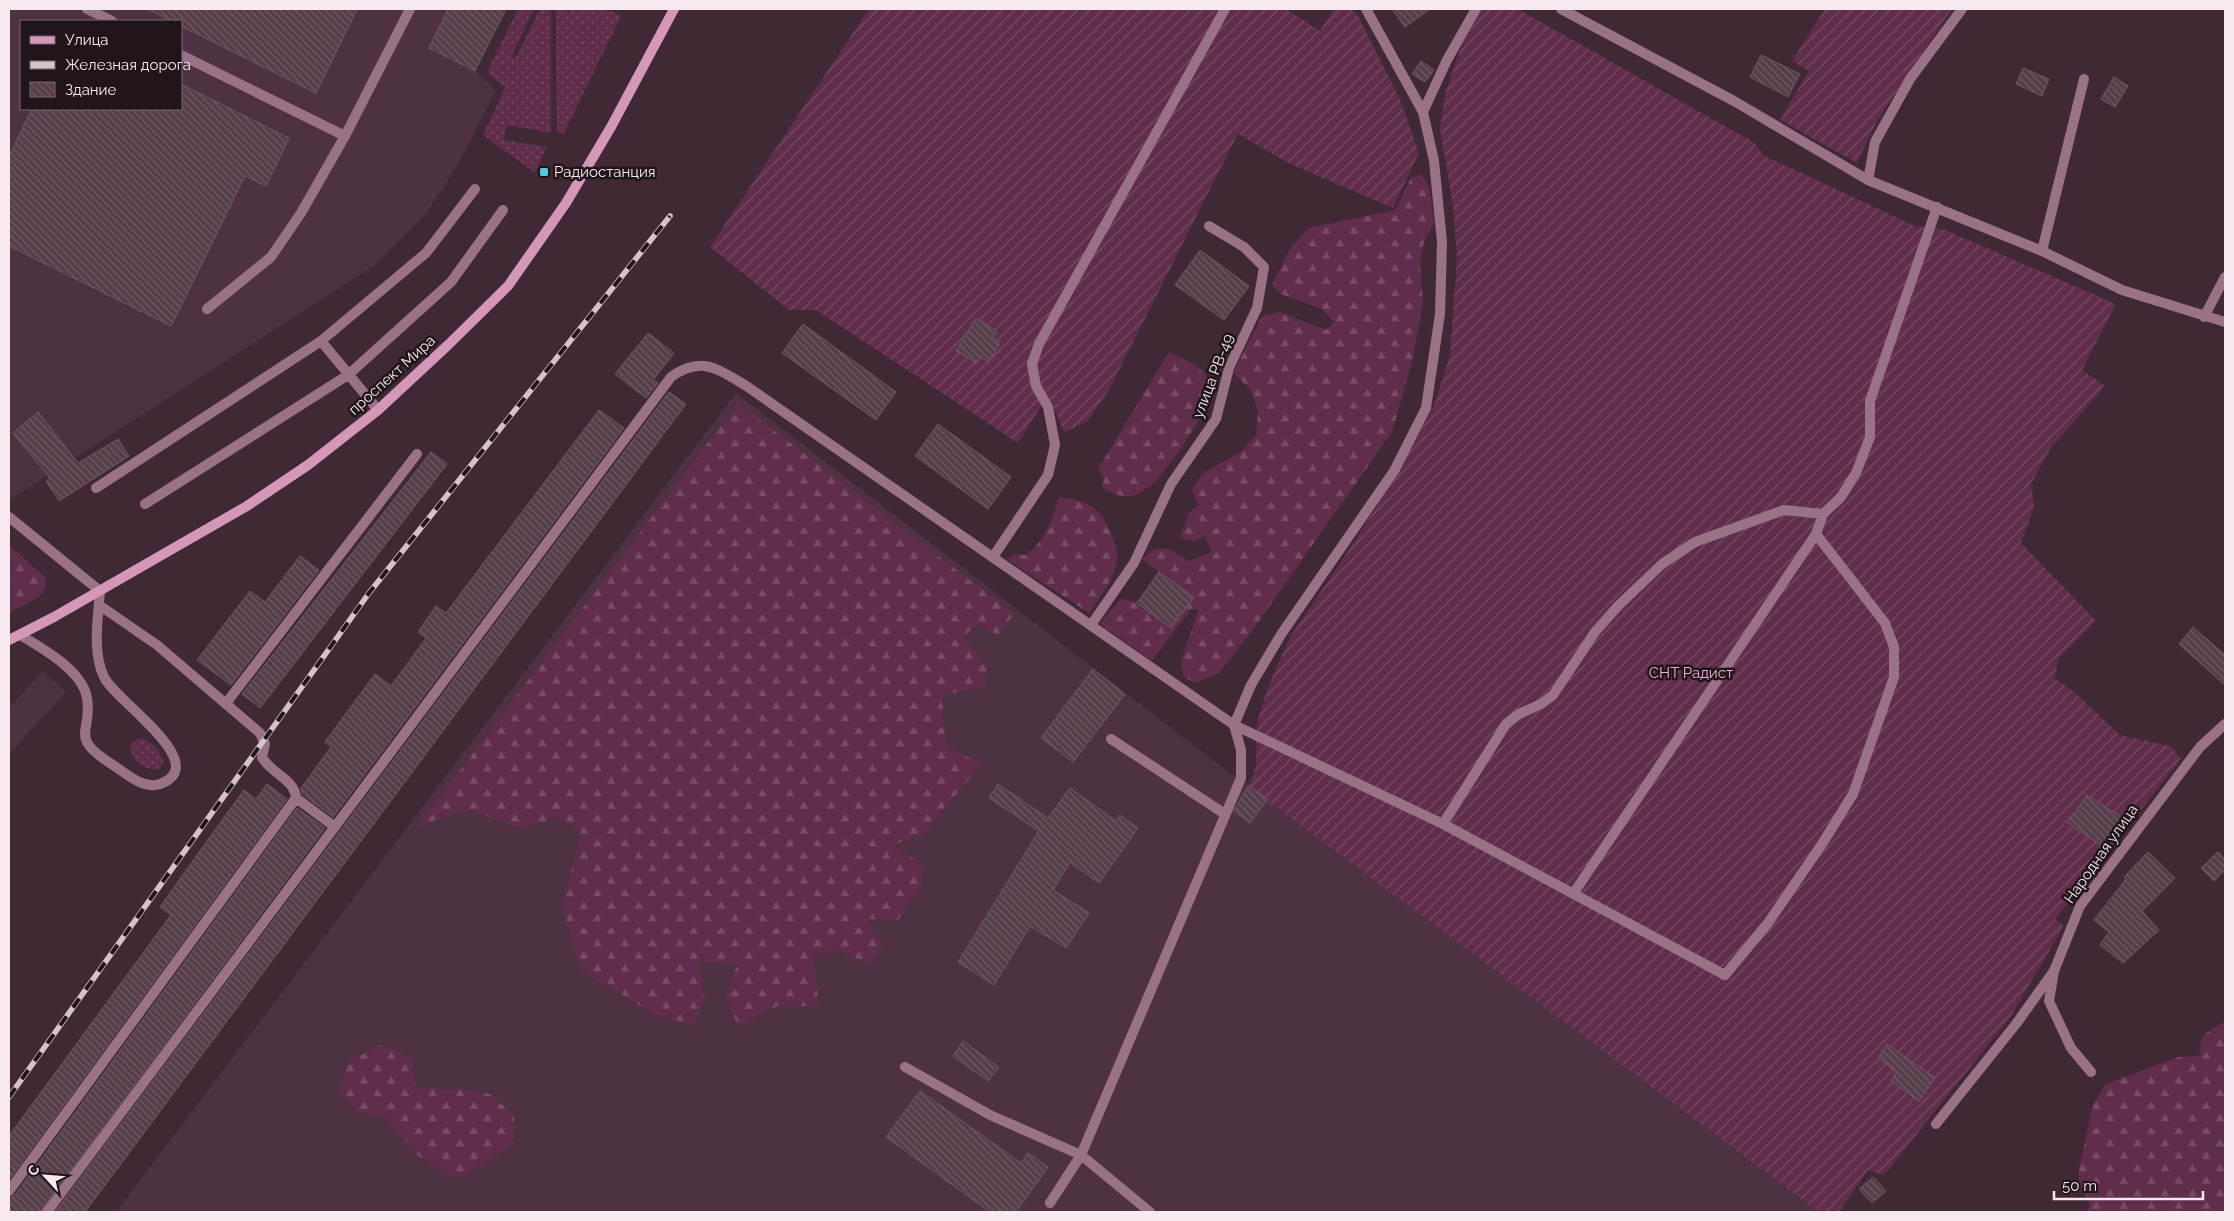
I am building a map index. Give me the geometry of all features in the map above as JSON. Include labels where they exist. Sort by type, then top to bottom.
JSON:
[{"type":"street","points":[[87,9],[110,20]]},
{"type":"street","points":[[206,309],[271,257],[301,213],[345,136],[410,9]]},
{"type":"street","name":"проспект Мира","points":[[9,640],[100,591],[247,506],[308,465],[378,410],[508,286],[566,202],[612,127],[674,9]]},
{"type":"street","points":[[993,557],[1048,475],[1055,445],[1048,407],[1036,386],[1032,364],[1039,344],[1225,9]]},
{"type":"street","points":[[1050,1203],[1081,1155],[1241,778],[1241,750],[1234,725],[1251,685],[1282,633],[1394,471],[1426,408],[1440,314],[1442,242],[1434,161],[1423,112],[1366,9]]},
{"type":"street","points":[[1423,112],[1448,60],[1476,9]]},
{"type":"street","points":[[1560,9],[1734,100],[1868,180],[2042,251],[2122,290],[2225,322]]},
{"type":"street","points":[[1868,180],[1875,142],[1910,80],[1962,9]]},
{"type":"street","points":[[182,55],[345,136]]},
{"type":"street","points":[[2042,251],[2084,79]]},
{"type":"street","points":[[96,488],[321,341],[426,254],[475,189]]},
{"type":"street","points":[[1573,894],[1816,534],[1823,514],[1842,497],[1856,473],[1870,437],[1870,401],[1937,207]]},
{"type":"street","points":[[145,504],[348,375],[451,282],[503,210]]},
{"type":"street","name":"улица РВ-49","points":[[1091,625],[1134,563],[1172,484],[1216,419],[1229,368],[1257,308],[1264,267],[1244,246],[1210,226]]},
{"type":"street","points":[[2204,317],[2225,277]]},
{"type":"street","points":[[321,341],[378,410]]},
{"type":"street","points":[[47,1212],[671,377],[686,367],[704,366],[718,370],[745,384],[1234,725],[1443,824],[1725,975],[1768,924],[1854,794],[1894,676],[1894,647],[1885,623],[1816,534]]},
{"type":"street","points":[[227,702],[418,454]]},
{"type":"street","points":[[1443,824],[1506,724],[1519,714],[1541,704],[1552,695],[1594,632],[1662,564],[1695,542],[1784,510],[1823,514]]},
{"type":"street","points":[[9,517],[100,591],[98,659],[104,677],[112,689],[167,743],[176,758],[176,770],[171,778],[158,785],[143,784],[96,754],[84,736],[87,698],[81,685],[69,670],[52,655],[20,634]]},
{"type":"street","points":[[99,605],[157,645],[227,702],[260,733],[265,744],[262,758],[266,765],[287,781],[296,798],[335,827]]},
{"type":"street","name":"Народная улица","points":[[2091,1072],[2071,1048],[2049,1001],[2054,971],[2080,906],[2200,747],[2225,724]]},
{"type":"street","points":[[1111,739],[1225,814]]},
{"type":"street","points":[[9,1191],[296,798]]},
{"type":"street","points":[[1936,1124],[2016,1024],[2054,971]]},
{"type":"street","points":[[905,1066],[990,1115],[1081,1155],[1150,1212]]},
{"type":"shaded area","points":[[9,9],[448,9],[429,48],[475,71],[496,90],[457,166],[427,212],[375,265],[11,499],[9,497]]},
{"type":"shaded area","points":[[736,393],[1231,774],[1241,778],[1819,1212],[116,1212]]},
{"type":"shaded area","points":[[43,671],[66,692],[9,754],[9,708]]},
{"type":"green space","points":[[518,9],[534,9],[512,55],[513,58],[516,57],[540,9],[551,9],[551,133],[507,125],[504,140],[547,147],[535,173],[483,135],[505,88],[487,72]]},
{"type":"green space","points":[[556,9],[607,9],[621,16],[564,133],[557,132]]},
{"type":"green space","points":[[869,9],[1286,9],[1320,31],[1334,9],[1351,9],[1358,16],[1400,99],[1419,153],[1393,208],[1290,164],[1238,134],[1109,390],[1088,421],[1064,432],[1051,401],[1042,405],[1018,443],[816,310],[789,310],[710,247]]},
{"type":"green space","name":"СНТ Радист","points":[[1482,9],[1518,9],[1755,143],[1763,155],[1915,226],[1943,229],[2116,304],[2082,370],[2105,386],[2050,449],[2031,484],[2034,507],[2021,543],[2096,621],[2058,659],[2055,679],[2073,691],[2120,735],[2170,746],[2181,759],[2055,919],[2064,926],[2009,1019],[1884,1175],[1868,1170],[1839,1212],[1819,1212],[1248,786],[1256,767],[1257,723],[1267,689],[1290,637],[1349,550],[1400,468],[1433,408],[1450,355],[1457,258],[1453,206],[1440,129],[1445,94],[1461,47]]},
{"type":"green space","points":[[1825,9],[1952,9],[1877,121],[1857,163],[1780,120],[1809,71],[1792,61]]},
{"type":"green space","points":[[1421,174],[1429,185],[1434,223],[1424,242],[1420,263],[1423,302],[1413,358],[1392,432],[1252,631],[1219,673],[1195,683],[1183,676],[1181,660],[1199,610],[1191,609],[1152,661],[1100,624],[1121,598],[1137,603],[1171,628],[1193,598],[1142,559],[1154,549],[1170,549],[1189,561],[1211,552],[1205,536],[1194,541],[1180,538],[1189,512],[1199,505],[1192,491],[1202,474],[1241,452],[1256,435],[1258,411],[1250,389],[1233,373],[1262,316],[1280,312],[1326,330],[1334,322],[1322,309],[1281,294],[1272,285],[1290,249],[1308,228],[1395,210],[1411,178]]},
{"type":"green space","points":[[1169,352],[1195,365],[1210,380],[1212,387],[1211,395],[1206,408],[1188,438],[1152,485],[1131,496],[1122,496],[1102,488],[1104,478],[1098,469]]},
{"type":"green space","points":[[738,403],[1014,614],[998,635],[977,624],[963,637],[987,667],[985,687],[942,695],[945,745],[981,764],[924,834],[893,845],[923,864],[920,888],[898,920],[867,919],[882,945],[870,965],[837,950],[813,956],[819,1007],[779,1005],[738,1026],[726,997],[737,964],[698,962],[705,998],[694,1025],[656,1015],[581,970],[562,909],[581,831],[557,817],[523,829],[465,809],[417,827]]},
{"type":"green space","points":[[1059,497],[1077,500],[1097,510],[1111,533],[1116,546],[1117,559],[1113,574],[1089,613],[1008,560],[1015,554],[1026,555],[1039,543],[1051,522]]},
{"type":"green space","points":[[9,545],[45,577],[46,587],[39,597],[9,613]]},
{"type":"green space","points":[[143,738],[157,748],[164,761],[159,769],[143,766],[133,755],[130,745],[137,739]]},
{"type":"green space","points":[[2225,1021],[2225,1212],[2087,1212],[2090,1204],[2079,1183],[2079,1168],[2093,1105],[2106,1084],[2178,1057],[2199,1056],[2202,1036]]},
{"type":"green space","points":[[381,1045],[412,1057],[416,1088],[465,1090],[491,1094],[514,1116],[513,1144],[458,1179],[417,1155],[385,1117],[358,1113],[339,1089],[349,1061]]},
{"type":"building","points":[[147,9],[357,9],[316,93],[182,26],[182,20],[170,20]]},
{"type":"building","points":[[448,9],[506,9],[475,71],[429,48]]},
{"type":"building","points":[[1392,9],[1430,9],[1405,27]]},
{"type":"building","points":[[1761,55],[1800,74],[1788,97],[1750,77]]},
{"type":"building","points":[[1421,61],[1434,70],[1425,82],[1412,74]]},
{"type":"building","points":[[2023,68],[2049,79],[2042,96],[2016,84]]},
{"type":"building","points":[[2114,77],[2128,86],[2115,107],[2101,99]]},
{"type":"building","points":[[182,84],[289,138],[266,186],[245,176],[171,326],[9,246],[9,156],[32,110],[182,110]]},
{"type":"building","points":[[1200,250],[1249,286],[1224,320],[1175,285]]},
{"type":"building","points":[[976,318],[997,331],[993,338],[1000,343],[989,362],[980,357],[977,363],[956,351]]},
{"type":"building","points":[[803,324],[896,392],[876,420],[782,353]]},
{"type":"building","points":[[648,333],[674,353],[653,380],[658,383],[646,398],[615,374]]},
{"type":"building","points":[[669,392],[686,404],[85,1212],[55,1212]]},
{"type":"building","points":[[599,410],[624,428],[333,817],[302,794],[301,788],[331,747],[325,742],[375,674],[391,686],[426,638],[418,632],[436,606],[446,613]]},
{"type":"building","points":[[38,412],[78,463],[118,439],[129,456],[59,501],[46,481],[50,478],[13,433]]},
{"type":"building","points":[[938,424],[1011,477],[988,509],[915,456]]},
{"type":"building","points":[[431,452],[447,464],[260,708],[242,694]]},
{"type":"building","points":[[300,556],[319,570],[231,685],[197,660],[250,591],[265,602]]},
{"type":"building","points":[[1159,572],[1194,597],[1171,628],[1137,603]]},
{"type":"building","points":[[2193,627],[2225,655],[2225,685],[2179,644]]},
{"type":"building","points":[[1093,669],[1125,694],[1073,762],[1041,738]]},
{"type":"building","points":[[267,784],[287,799],[9,1180],[9,1136],[171,915],[160,907],[244,790],[256,799]]},
{"type":"building","points":[[998,784],[1048,818],[1070,788],[1116,821],[1120,815],[1138,828],[1099,883],[1070,862],[1053,890],[1089,913],[1066,948],[1030,926],[994,985],[958,962],[1039,831],[989,798]]},
{"type":"building","points":[[1248,786],[1268,799],[1250,823],[1234,811]]},
{"type":"building","points":[[2087,795],[2121,817],[2102,846],[2068,823]]},
{"type":"building","points":[[297,808],[325,828],[40,1212],[9,1212],[9,1198],[15,1195]]},
{"type":"building","points":[[2148,852],[2175,878],[2142,911],[2159,930],[2123,963],[2100,945],[2109,932],[2094,920],[2126,879],[2124,877]]},
{"type":"building","points":[[2218,852],[2225,860],[2225,870],[2214,881],[2201,868]]},
{"type":"building","points":[[963,1041],[999,1067],[988,1081],[953,1056]]},
{"type":"building","points":[[1887,1044],[1935,1078],[1919,1101],[1891,1081],[1897,1072],[1878,1058]]},
{"type":"building","points":[[920,1091],[1021,1163],[1028,1153],[1048,1167],[1016,1212],[990,1212],[886,1137]]},
{"type":"building","points":[[1873,1177],[1886,1191],[1872,1203],[1859,1189]]},
{"type":"railway","points":[[9,1097],[369,593],[670,216]]},
{"type":"place","name":"Радиостанция","points":[[544,172]]}]
